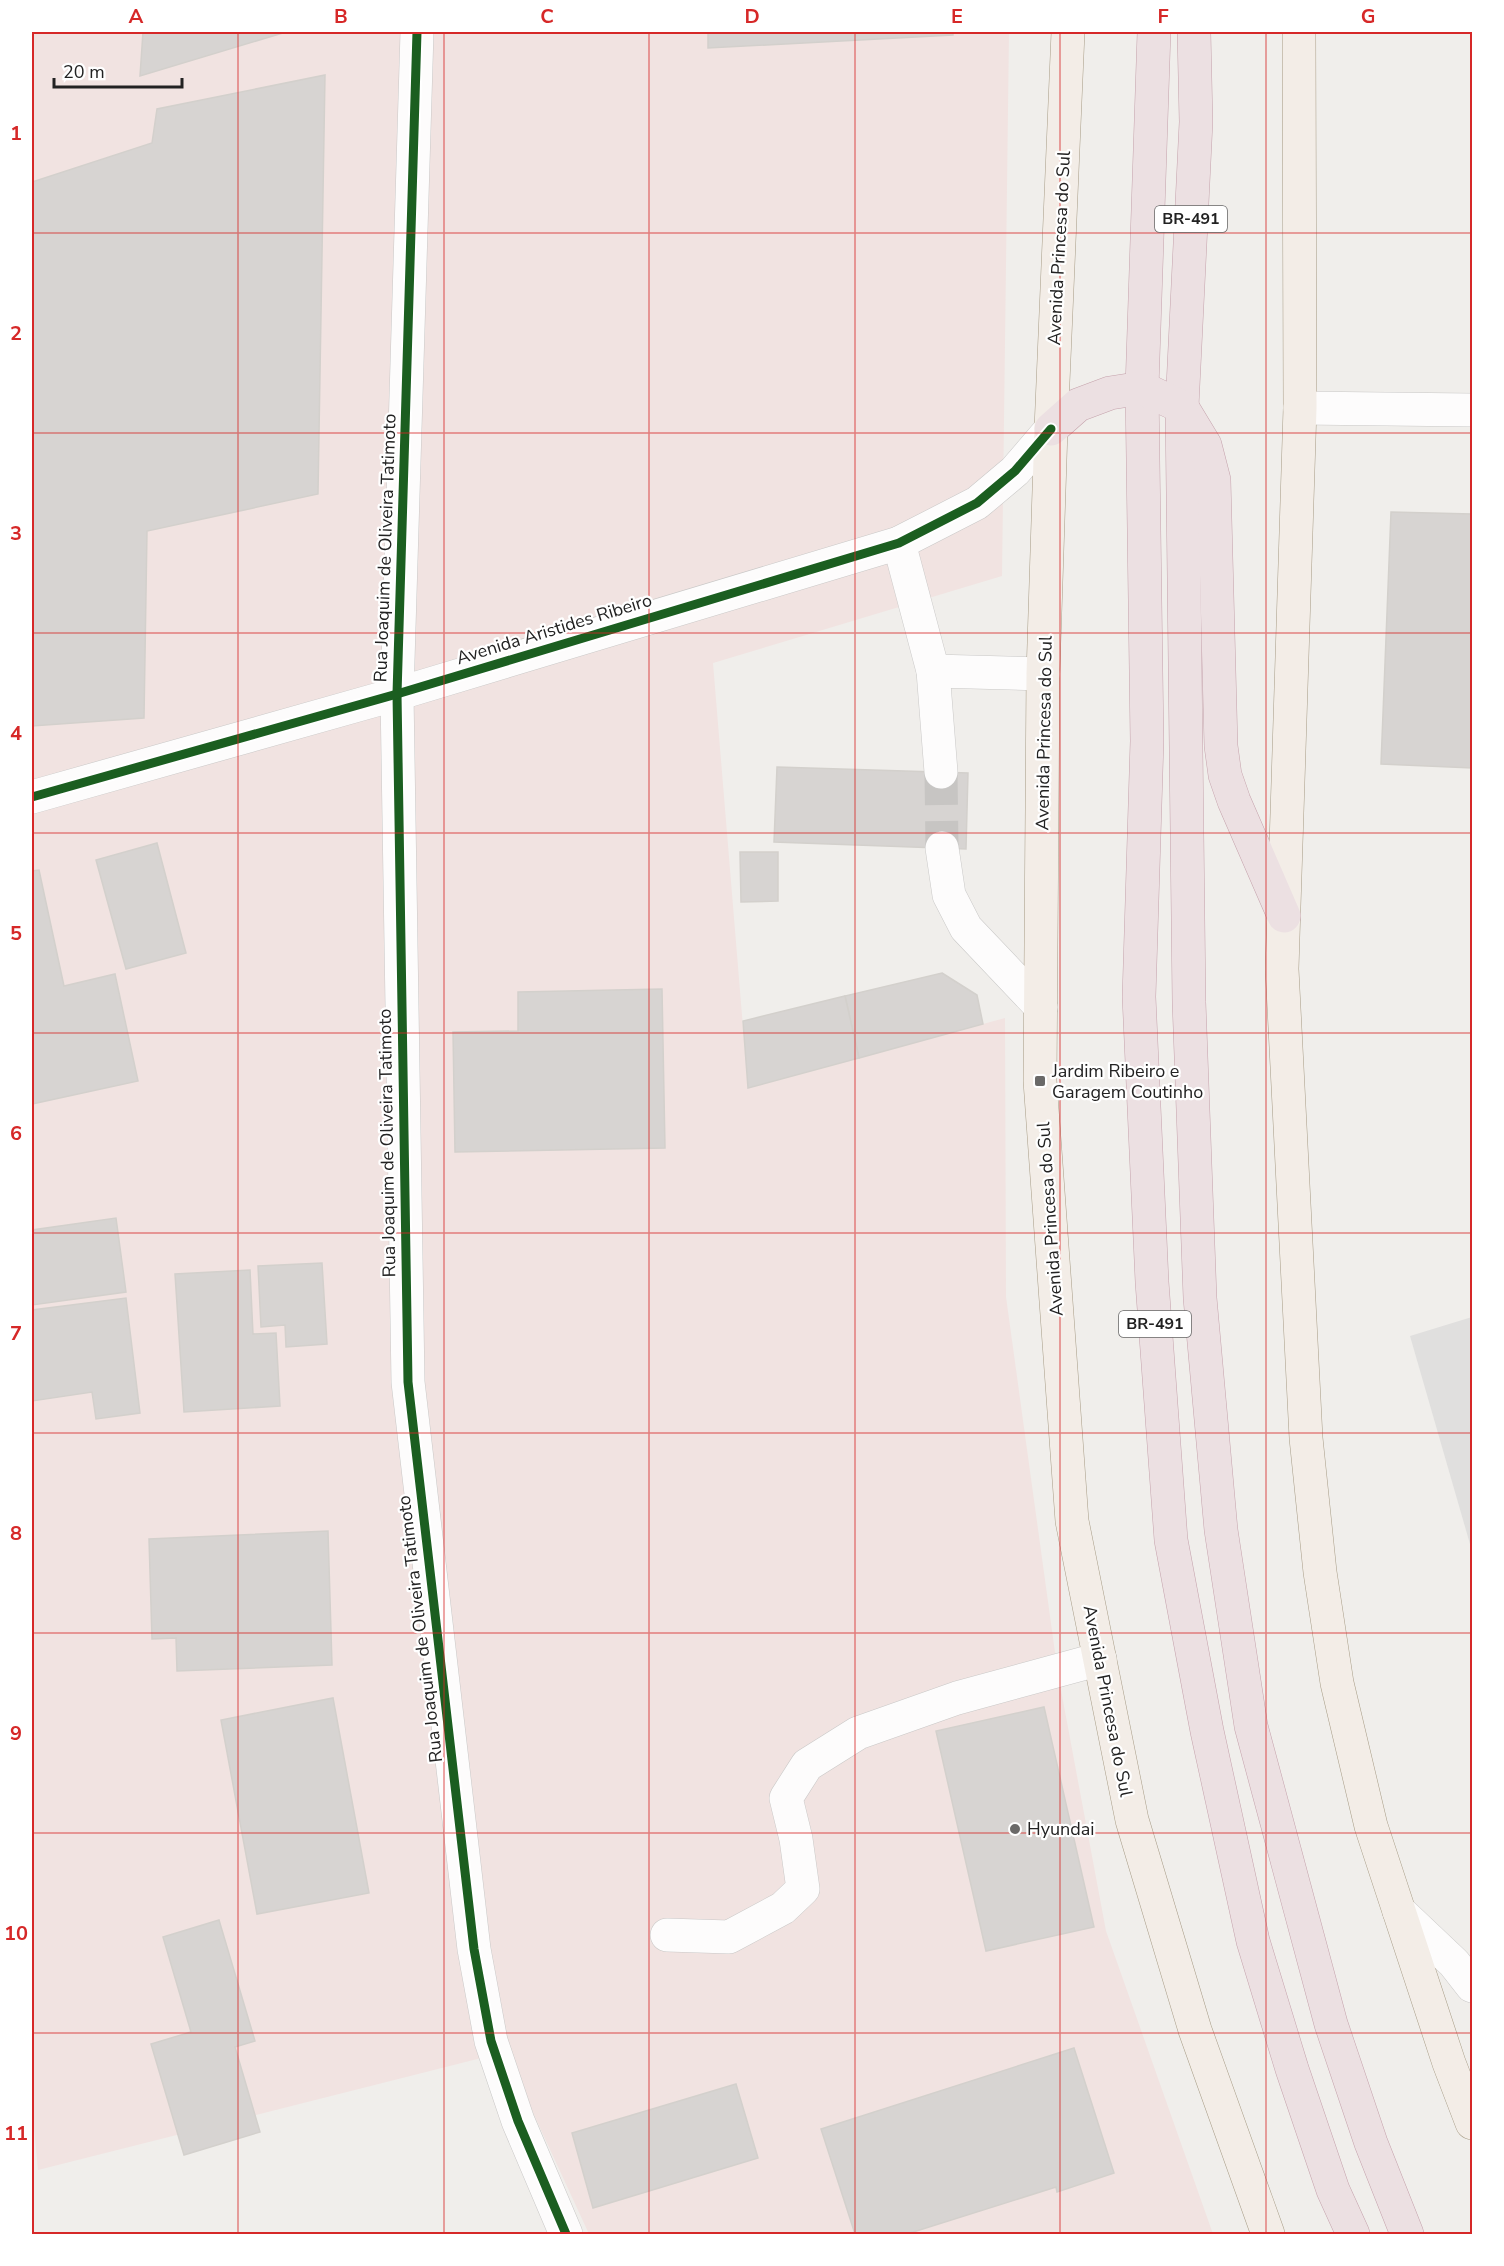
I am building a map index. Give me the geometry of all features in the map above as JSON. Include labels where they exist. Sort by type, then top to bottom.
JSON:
[{"type":"highway","name":"BR-491","points":[[1154,32],[1142,388],[1147,741],[1138,997],[1152,1282],[1171,1540],[1207,1731],[1253,1941],[1332,2190],[1353,2235]]},
{"type":"highway","name":"BR-491","points":[[1194,32],[1196,122],[1182,407],[1189,1002],[1199,1286],[1221,1530],[1251,1726],[1331,2024],[1371,2143],[1407,2235]]},
{"type":"highway","points":[[1196,122],[1216,32]]},
{"type":"highway","points":[[1051,429],[1078,405],[1110,393],[1142,388],[1182,407],[1205,445],[1214,480],[1221,746],[1225,775],[1284,916]]},
{"type":"main road","name":"Avenida Princesa do Sul","points":[[1068,32],[1043,674],[1040,1081],[1072,1521],[1132,1820],[1195,2030],[1268,2235]]},
{"type":"main road","points":[[1299,32],[1300,408],[1282,969],[1306,1438],[1320,1572],[1337,1683],[1371,1826],[1449,2063],[1473,2123]]},
{"type":"street","name":"Rua Joaquim de Oliveira Tatimoto","points":[[417,32],[397,694],[408,1382],[476,1961],[491,2041],[518,2121],[566,2235]]},
{"type":"street","points":[[1300,408],[1473,410]]},
{"type":"street","name":"Avenida Aristides Ribeiro","points":[[32,797],[397,694],[899,543],[977,503],[1015,471],[1051,429]]},
{"type":"street","points":[[899,543],[933,671],[940,772]]},
{"type":"street","points":[[933,671],[1043,674]]},
{"type":"street","points":[[942,848],[949,895],[966,928],[1041,1007]]},
{"type":"street","points":[[667,1935],[729,1937],[783,1908],[803,1889],[796,1839],[786,1798],[807,1765],[858,1733],[957,1698],[1100,1659]]},
{"type":"street","points":[[1399,1911],[1454,1963],[1473,1986]]},
{"type":"shaded area","points":[[32,32],[1009,32],[1002,576],[713,663],[748,1088],[1005,1018],[1006,1297],[1058,1674],[1106,1931],[1213,2234],[589,2234],[505,2052],[38,2170],[32,2107]]},
{"type":"shaded area","points":[[1472,1317],[1472,1551],[1410,1336]]},
{"type":"building","points":[[143,32],[286,32],[140,76]]},
{"type":"building","points":[[708,32],[953,32],[953,35],[708,48]]},
{"type":"building","points":[[325,75],[318,494],[147,531],[144,718],[32,726],[32,182],[152,143],[157,109]]},
{"type":"building","points":[[1391,512],[1472,514],[1472,768],[1381,764]]},
{"type":"building","points":[[777,767],[968,773],[966,849],[774,842]]},
{"type":"building","points":[[157,843],[186,953],[126,969],[96,860]]},
{"type":"building","points":[[740,852],[778,852],[778,901],[741,902]]},
{"type":"building","points":[[39,870],[64,986],[115,974],[138,1081],[32,1104],[32,871]]},
{"type":"building","points":[[942,973],[977,995],[983,1024],[859,1058],[845,996]]},
{"type":"building","points":[[662,989],[665,1148],[455,1152],[453,1032],[518,1031],[518,992]]},
{"type":"building","points":[[845,996],[859,1058],[748,1088],[743,1021]]},
{"type":"building","points":[[116,1218],[126,1292],[32,1305],[32,1230]]},
{"type":"building","points":[[322,1263],[327,1344],[286,1347],[285,1325],[261,1327],[258,1266]]},
{"type":"building","points":[[250,1270],[253,1334],[276,1333],[280,1406],[184,1412],[175,1274]]},
{"type":"building","points":[[126,1298],[140,1413],[96,1419],[92,1392],[32,1401],[32,1310]]},
{"type":"building","points":[[328,1531],[332,1665],[177,1671],[176,1638],[152,1639],[149,1539]]},
{"type":"building","points":[[333,1698],[369,1893],[257,1914],[221,1720]]},
{"type":"building","name":"Hyundai","points":[[1044,1707],[1094,1927],[986,1951],[936,1731]]},
{"type":"building","points":[[219,1920],[255,2041],[235,2047],[260,2132],[184,2155],[151,2044],[191,2032],[163,1937]]},
{"type":"building","points":[[1074,2048],[1114,2173],[1057,2192],[1056,2187],[907,2234],[855,2234],[821,2129]]},
{"type":"building","points":[[736,2084],[758,2158],[593,2208],[572,2133]]},
{"type":"tunnel","points":[[941,772],[942,848]]},
{"type":"cycle path","points":[[417,32],[397,694],[408,1382],[474,1949],[491,2041],[518,2121],[566,2234]]},
{"type":"cycle path","points":[[32,797],[397,694],[899,543],[977,503],[1015,471],[1051,429]]},
{"type":"place","name":"Jardim Ribeiro e Garagem Coutinho","points":[[1040,1081]]},
{"type":"place","name":"Hyundai","points":[[1015,1829]]}]
